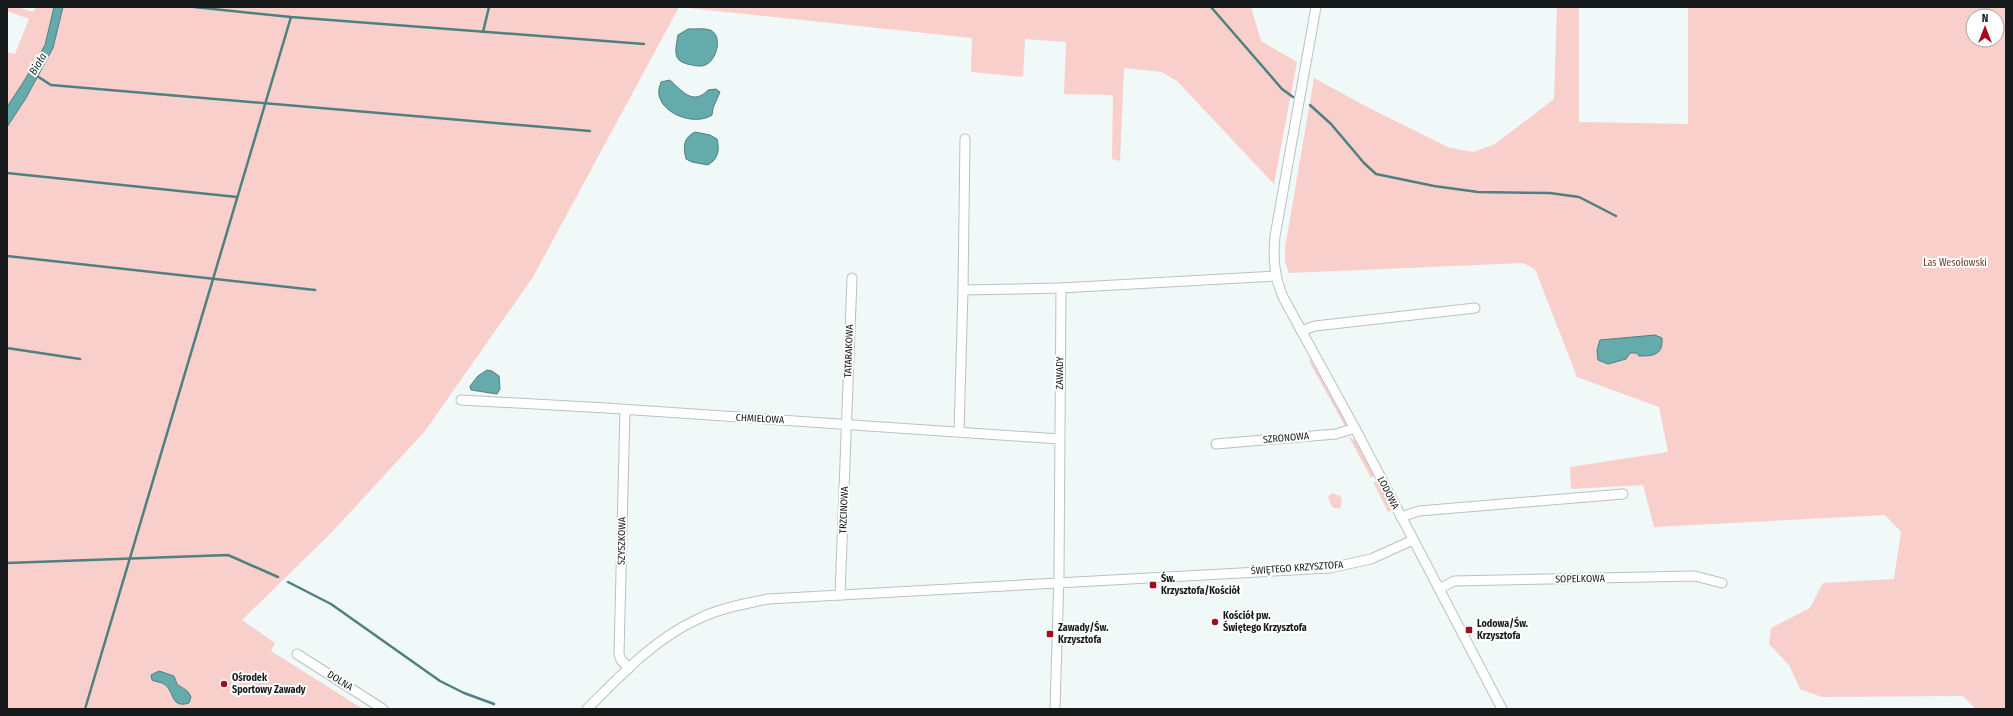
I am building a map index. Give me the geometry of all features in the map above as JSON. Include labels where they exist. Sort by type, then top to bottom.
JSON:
[{"type":"street","name":"LODOWA","points":[[1316,7],[1275,236],[1273,257],[1276,276],[1283,297],[1355,428],[1502,709]]},
{"type":"street","points":[[959,432],[965,139]]},
{"type":"street","points":[[963,290],[1061,288],[1276,276]]},
{"type":"street","name":"TATARAKOWA","points":[[846,424],[852,278]]},
{"type":"street","name":"ZAWADY","points":[[1055,709],[1058,583],[1061,288]]},
{"type":"street","points":[[1301,331],[1315,326],[1475,308]]},
{"type":"street","name":"CHMIELOWA","points":[[462,400],[1059,439]]},
{"type":"street","name":"SZYSZKOWA","points":[[625,410],[619,654],[621,660],[629,668]]},
{"type":"street","name":"TRZCINOWA","points":[[840,595],[846,424]]},
{"type":"street","name":"SZRONOWA","points":[[1216,444],[1336,434],[1355,428]]},
{"type":"street","points":[[1401,517],[1419,511],[1623,494]]},
{"type":"street","name":"ŚWIĘTEGO KRZYSZTOFA","points":[[587,709],[629,668],[665,638],[693,621],[714,612],[768,599],[1330,568],[1371,559],[1413,540]]},
{"type":"street","name":"SOPELKOWA","points":[[1439,589],[1454,581],[1696,576],[1722,583]]},
{"type":"street","name":"DOLNA","points":[[297,654],[383,709]]},
{"type":"green space","points":[[7,7],[18,7],[33,12],[36,7],[679,7],[533,277],[425,431],[332,532],[242,620],[275,643],[271,651],[363,709],[7,709],[7,52],[15,54],[29,19],[7,11]]},
{"type":"green space","points":[[679,7],[1251,7],[1261,41],[1297,62],[1274,184],[1177,81],[1162,72],[1124,68],[1120,161],[1112,159],[1113,95],[1064,94],[1066,42],[1025,39],[1023,77],[971,72],[972,38]]},
{"type":"green space","name":"Las Wesołowski","points":[[1557,7],[1579,7],[1579,122],[1688,124],[1688,7],[2006,7],[2006,709],[1973,709],[1974,707],[1963,696],[1822,697],[1800,689],[1789,665],[1769,644],[1771,628],[1810,608],[1823,583],[1894,579],[1901,532],[1885,515],[1654,527],[1643,485],[1571,489],[1570,467],[1668,452],[1659,407],[1577,377],[1535,269],[1523,263],[1289,273],[1285,262],[1285,248],[1314,78],[1371,109],[1450,148],[1474,152],[1495,144],[1554,99]]},
{"type":"green space","points":[[1311,360],[1346,422],[1346,428],[1309,361]]},
{"type":"green space","points":[[1349,437],[1356,441],[1374,475],[1371,478]]},
{"type":"green space","points":[[1377,481],[1392,511],[1388,512],[1373,482]]},
{"type":"green space","points":[[1332,493],[1340,496],[1342,500],[1340,509],[1332,507],[1328,497]]},
{"type":"water","name":"Biała","points":[[54,7],[63,7],[53,48],[26,98],[7,127],[7,107],[45,45]]},
{"type":"water","points":[[688,29],[710,30],[716,37],[716,52],[711,61],[705,65],[698,66],[686,64],[678,59],[676,55],[678,35]]},
{"type":"water","points":[[670,80],[683,92],[693,97],[703,95],[708,90],[716,89],[720,92],[713,108],[712,115],[705,118],[689,119],[673,113],[667,108],[662,102],[659,95],[659,90],[661,82]]},
{"type":"water","points":[[695,132],[710,135],[717,139],[718,147],[716,157],[708,165],[692,162],[686,159],[684,147],[686,140]]},
{"type":"water","points":[[1655,335],[1662,338],[1662,344],[1659,351],[1653,355],[1639,356],[1637,353],[1630,353],[1626,359],[1608,364],[1598,360],[1597,350],[1600,340]]},
{"type":"water","points":[[487,370],[492,371],[499,376],[500,389],[497,394],[471,390],[470,386],[478,376]]},
{"type":"water","points":[[159,671],[174,676],[177,684],[190,694],[191,697],[189,703],[179,704],[164,684],[152,680],[151,675]]},
{"type":"waterway","points":[[194,7],[291,17],[644,44]]},
{"type":"waterway","points":[[483,32],[489,7]]},
{"type":"waterway","points":[[1211,7],[1282,89],[1293,97]]},
{"type":"waterway","points":[[85,709],[291,17]]},
{"type":"waterway","name":"Biała","points":[[37,76],[51,85],[590,131]]},
{"type":"waterway","points":[[1310,105],[1331,124],[1364,163],[1376,174],[1434,186],[1478,192],[1550,193],[1579,197],[1616,216]]},
{"type":"waterway","points":[[7,173],[237,197]]},
{"type":"waterway","points":[[7,256],[315,290]]},
{"type":"waterway","points":[[7,348],[80,359]]},
{"type":"waterway","points":[[7,563],[228,555],[278,577]]},
{"type":"waterway","points":[[288,582],[331,604],[440,681],[464,693],[494,704]]},
{"type":"place","name":"Św. Krzysztofa/Kościół","points":[[1153,585]]},
{"type":"place","name":"Kościół pw. Świętego Krzysztofa","points":[[1215,622]]},
{"type":"place","name":"Lodowa/Św. Krzysztofa","points":[[1469,630]]},
{"type":"place","name":"Zawady/Św. Krzysztofa","points":[[1050,634]]},
{"type":"place","name":"Ośrodek Sportowy Zawady","points":[[224,684]]}]
